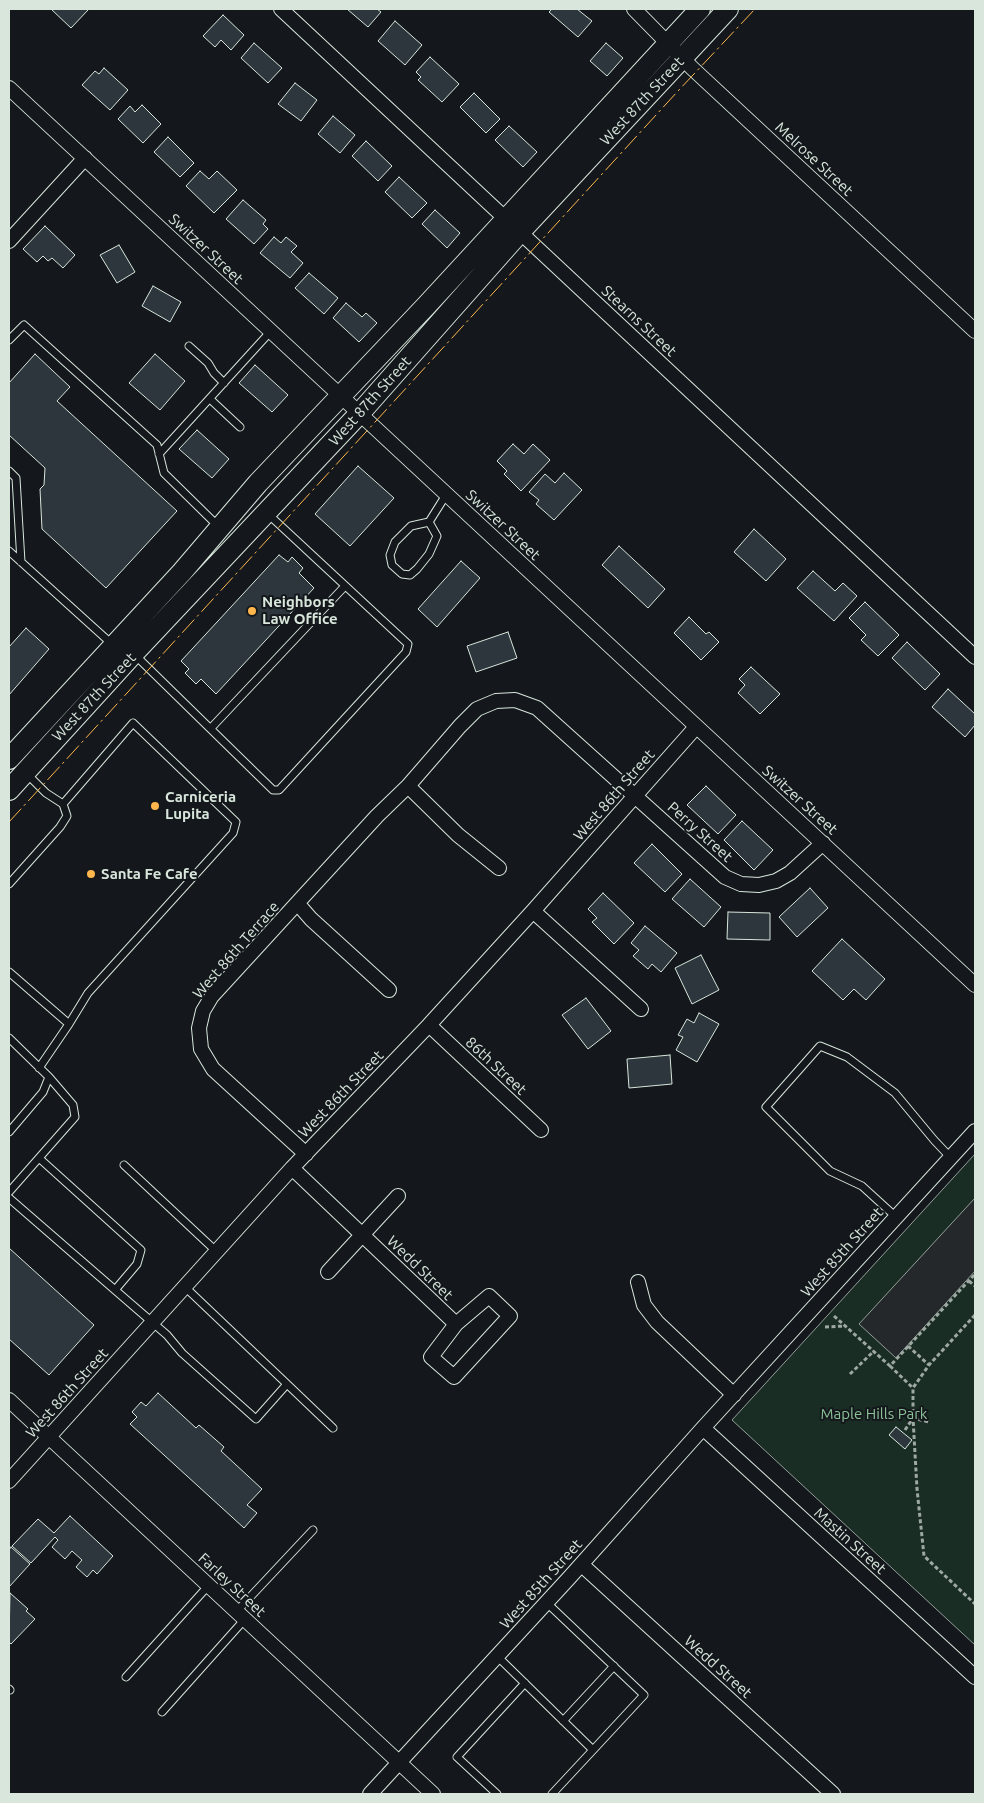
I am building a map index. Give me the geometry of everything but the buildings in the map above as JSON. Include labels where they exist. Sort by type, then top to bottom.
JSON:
[{"type":"main road","name":"West 87th Street","points":[[9,757],[266,512],[359,414],[513,225],[668,43],[700,9]]},
{"type":"main road","name":"West 87th Street","points":[[9,790],[219,527],[340,395],[683,58],[728,9]]},
{"type":"street","name":"Stearns Street","points":[[281,9],[975,657]]},
{"type":"street","name":"Melrose Street","points":[[634,9],[692,68],[975,331]]},
{"type":"street","name":"Switzer Street","points":[[9,88],[975,985]]},
{"type":"street","points":[[9,241],[85,158]]},
{"type":"street","name":"West 86th Terrace","points":[[306,1154],[213,1069],[201,1049],[199,1028],[203,1011],[212,996],[377,816],[408,786],[454,732],[477,709],[496,700],[515,700],[537,708],[636,796]]},
{"type":"street","name":"West 86th Street","points":[[9,1481],[292,1168],[533,911],[696,727]]},
{"type":"street","points":[[9,757],[25,772]]},
{"type":"street","points":[[408,786],[458,835],[499,868]]},
{"type":"street","name":"Perry Street","points":[[636,796],[725,877],[741,884],[759,885],[776,881],[790,873],[823,843]]},
{"type":"street","name":"West 86th Terrace","points":[[298,904],[389,990]]},
{"type":"street","points":[[533,911],[642,1008]]},
{"type":"street","name":"86th Street","points":[[428,1025],[541,1130]]},
{"type":"street","name":"West 85th Street","points":[[370,1794],[547,1603],[703,1428],[975,1131]]},
{"type":"street","name":"Wedd Street","points":[[292,1168],[456,1324]]},
{"type":"street","name":"Wedd Street","points":[[328,1272],[398,1196]]},
{"type":"street","points":[[638,1282],[644,1305],[657,1322],[734,1395]]},
{"type":"street","name":"Wedd Street","points":[[489,1296],[510,1316],[454,1377],[431,1357],[456,1324],[489,1296]]},
{"type":"street","name":"Farley Street","points":[[11,1406],[49,1437],[433,1794]]},
{"type":"street","name":"Mastin Street","points":[[703,1428],[975,1677]]},
{"type":"street","name":"Wedd Street","points":[[582,1564],[833,1794]]},
{"type":"lane","points":[[9,340],[24,325],[157,445],[164,472],[219,527]]},
{"type":"lane","points":[[159,454],[271,331]]},
{"type":"lane","points":[[189,346],[208,362],[214,373],[224,384]]},
{"type":"lane","points":[[210,399],[240,427]]},
{"type":"lane","points":[[9,471],[16,478],[21,562]]},
{"type":"lane","points":[[429,522],[437,536],[429,554],[417,569],[410,574],[402,574],[392,565],[390,555],[395,542],[412,526],[429,522],[446,495]]},
{"type":"lane","points":[[9,551],[124,646],[273,790],[279,790],[406,652],[408,644],[266,512]]},
{"type":"lane","points":[[211,728],[345,586]]},
{"type":"lane","points":[[39,1068],[88,993],[233,833],[236,822],[132,723],[63,804]]},
{"type":"lane","points":[[9,884],[60,827],[67,816],[63,804],[46,793],[25,772]]},
{"type":"lane","points":[[9,972],[69,1024]]},
{"type":"lane","points":[[9,1038],[73,1105],[75,1117],[9,1192]]},
{"type":"lane","points":[[896,1217],[862,1186],[830,1171],[766,1107],[820,1046],[847,1057],[895,1094],[951,1158]]},
{"type":"lane","points":[[9,1132],[43,1092],[49,1078]]},
{"type":"lane","points":[[39,1158],[141,1250],[138,1264],[115,1290]]},
{"type":"lane","points":[[124,1165],[217,1252]]},
{"type":"lane","points":[[9,1198],[152,1324],[167,1335],[182,1353],[256,1419],[287,1384]]},
{"type":"lane","points":[[185,1287],[333,1428]]},
{"type":"lane","points":[[162,1712],[313,1530]]},
{"type":"lane","points":[[126,1677],[209,1585]]},
{"type":"lane","points":[[547,1603],[644,1695],[552,1794]]},
{"type":"lane","points":[[497,1656],[593,1750]]},
{"type":"lane","points":[[563,1720],[614,1666]]},
{"type":"lane","points":[[497,1794],[457,1756],[525,1683]]},
{"type":"path","points":[[890,1366],[975,1274]]},
{"type":"path","points":[[969,1280],[975,1286]]},
{"type":"path","points":[[975,1315],[929,1365],[913,1388],[916,1489],[924,1556],[975,1604]]},
{"type":"path","points":[[834,1316],[913,1388]]},
{"type":"path","points":[[824,1327],[846,1326]]},
{"type":"path","points":[[908,1346],[929,1365]]},
{"type":"path","points":[[850,1374],[874,1351]]},
{"type":"path","points":[[913,1418],[929,1422]]},
{"type":"path","points":[[905,1430],[913,1418]]},
{"type":"green space","name":"Maple Hills Park","points":[[975,1154],[975,1645],[732,1420]]},
{"type":"shaded area","points":[[975,1198],[975,1271],[896,1358],[859,1324]]},
{"type":"power","points":[[9,822],[755,9]]},
{"type":"place","name":"Neighbors Law Office","points":[[252,611]]},
{"type":"place","name":"Carniceria Lupita","points":[[155,806]]},
{"type":"place","name":"Santa Fe Cafe","points":[[91,874]]}]
